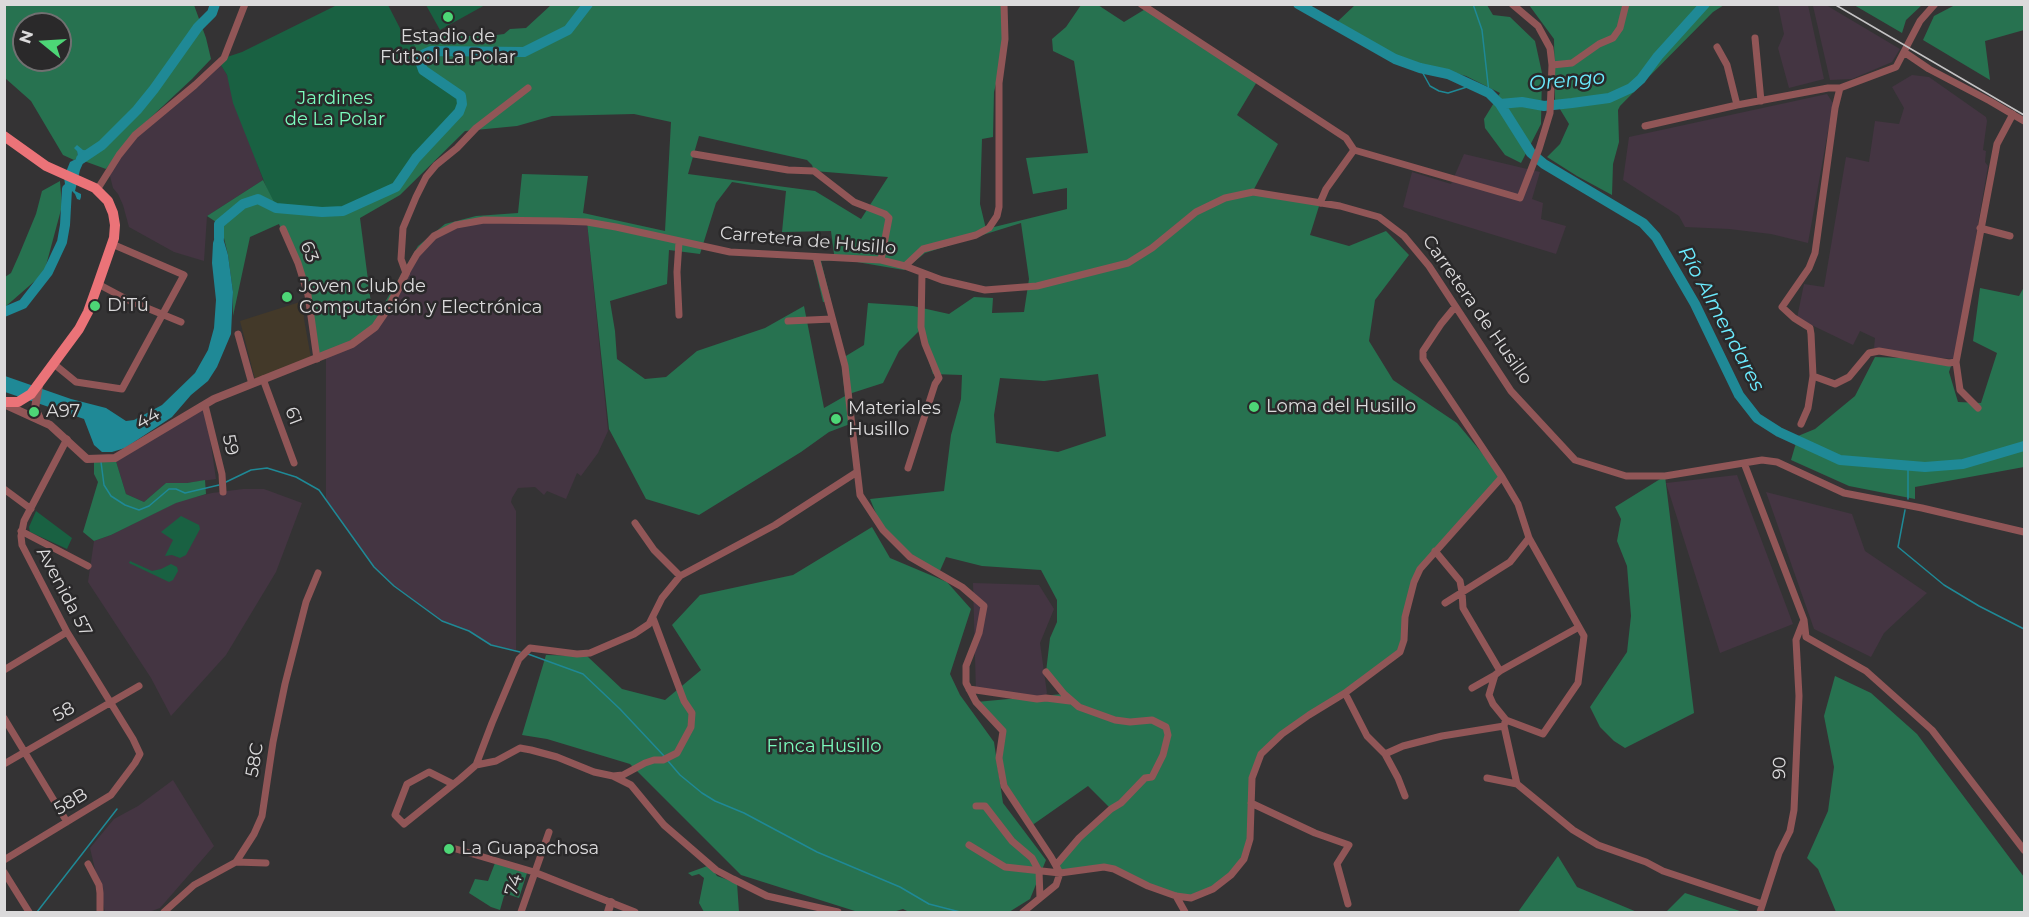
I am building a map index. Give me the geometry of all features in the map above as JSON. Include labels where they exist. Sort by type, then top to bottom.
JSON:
[{"type":"main road","points":[[4,136],[53,170],[95,189],[108,201],[113,213],[115,232],[83,322],[25,405],[4,403]]},
{"type":"street","points":[[95,189],[135,135],[224,58],[245,4]]},
{"type":"street","points":[[905,266],[923,249],[976,235],[989,228],[997,216],[999,207],[999,83],[1005,39],[1004,4]]},
{"type":"street","points":[[1141,4],[1346,138],[1354,150],[1520,198],[1539,149],[1550,105],[1552,65],[1550,48],[1538,26],[1512,4]]},
{"type":"street","points":[[1552,65],[1572,63],[1599,44],[1613,38],[1620,28],[1626,4]]},
{"type":"street","points":[[1645,126],[1761,100],[1828,88],[1840,88],[1896,66],[1920,21],[1935,4]]},
{"type":"street","points":[[1755,38],[1761,100]]},
{"type":"street","points":[[1718,47],[1727,65],[1737,105]]},
{"type":"street","points":[[1904,52],[1929,69],[2025,121]]},
{"type":"street","points":[[406,273],[401,259],[403,228],[426,177],[476,128],[528,88]]},
{"type":"street","points":[[1801,424],[1808,408],[1813,376],[1813,345],[1810,328],[1782,307],[1809,268],[1815,253],[1834,108],[1840,88]]},
{"type":"street","points":[[1978,408],[1960,390],[1956,362],[1997,144],[2013,114]]},
{"type":"street","points":[[1320,203],[1326,189],[1354,150]]},
{"type":"street","points":[[694,154],[788,170],[814,171],[854,202],[885,213],[889,218],[881,260]]},
{"type":"street","name":"Carretera de Husillo","points":[[317,359],[352,344],[375,327],[417,254],[434,236],[456,225],[484,220],[587,222],[742,254],[881,260],[942,280],[985,290],[1037,286],[1128,263],[1152,248],[1196,212],[1225,198],[1253,192],[1320,203],[1379,217],[1404,236],[1429,266],[1511,391],[1575,460],[1626,476],[1665,476],[1762,460],[1777,462],[1844,493],[2025,532]]},
{"type":"street","points":[[1980,228],[2010,236]]},
{"type":"street","name":"63","points":[[284,229],[308,295],[317,359]]},
{"type":"street","points":[[679,242],[677,272],[680,315]]},
{"type":"street","points":[[54,363],[76,382],[122,389],[184,274],[112,244]]},
{"type":"street","points":[[816,257],[845,366],[860,495],[883,530],[910,557],[962,587],[984,606],[979,633],[966,666],[966,683],[976,702],[1003,731],[999,758],[1004,786],[1060,873],[1056,885],[1023,912]]},
{"type":"street","points":[[908,468],[935,384],[939,378],[925,344],[921,327],[922,273]]},
{"type":"street","points":[[98,284],[181,322]]},
{"type":"street","points":[[1385,754],[1403,746],[1505,723],[1543,734],[1578,683],[1584,636],[1580,627],[1529,538],[1518,504],[1423,359],[1423,351],[1455,308]]},
{"type":"street","points":[[788,321],[832,319]]},
{"type":"street","points":[[238,334],[252,384]]},
{"type":"street","points":[[1813,376],[1835,384],[1849,377],[1869,353],[1879,351],[1949,363],[1956,362]]},
{"type":"street","name":"44","points":[[4,403],[25,405],[67,439],[87,459],[115,458],[205,405],[317,359]]},
{"type":"street","name":"61","points":[[263,380],[294,464]]},
{"type":"street","name":"59","points":[[205,405],[222,474],[223,492]]},
{"type":"street","name":"Avenida 57","points":[[67,439],[24,521],[21,531],[23,548],[67,632],[140,754]]},
{"type":"street","points":[[1744,463],[1804,620],[1806,637],[1866,671],[1932,730],[2025,850]]},
{"type":"street","points":[[476,765],[492,723],[522,656],[527,650],[530,648],[577,654],[590,653],[634,634],[654,618],[662,598],[680,576],[775,525],[857,472]]},
{"type":"street","points":[[969,845],[1005,867],[1060,873],[1093,868],[1114,869],[1148,886],[1176,896],[1191,897],[1213,889],[1231,875],[1244,859],[1250,839],[1252,778],[1261,754],[1309,715],[1345,693],[1400,652],[1404,640],[1405,617],[1414,582],[1420,569],[1502,477]]},
{"type":"street","points":[[4,489],[31,509]]},
{"type":"street","points":[[635,523],[654,550],[680,576]]},
{"type":"street","points":[[21,531],[88,566]]},
{"type":"street","points":[[1445,603],[1510,562],[1529,538]]},
{"type":"street","points":[[1435,551],[1460,581],[1462,608],[1498,673]]},
{"type":"street","name":"58C","points":[[164,912],[194,885],[236,862],[254,834],[262,816],[284,687],[306,602],[318,573]]},
{"type":"street","points":[[613,776],[623,774],[654,759],[665,758],[677,753],[691,727],[692,713],[684,701],[654,618]]},
{"type":"street","name":"90","points":[[1760,912],[1779,853],[1790,831],[1794,810],[1799,696],[1796,640],[1804,620]]},
{"type":"street","points":[[1472,688],[1580,627]]},
{"type":"street","points":[[4,670],[67,632]]},
{"type":"street","points":[[1046,672],[1079,707],[1115,720],[1130,722],[1152,720],[1166,727],[1168,735],[1163,755],[1152,777],[1145,778],[1121,803],[1079,838],[1056,865]]},
{"type":"street","points":[[1498,673],[1489,695],[1505,723],[1517,784]]},
{"type":"street","name":"58","points":[[4,764],[139,686]]},
{"type":"street","points":[[969,689],[1037,699],[1070,700]]},
{"type":"street","points":[[1345,693],[1367,736],[1385,754],[1405,796]]},
{"type":"street","points":[[4,718],[67,822]]},
{"type":"street","points":[[453,784],[429,772],[407,784],[395,815],[404,824],[453,784],[476,765],[496,761],[520,748],[556,757],[594,772],[613,776],[631,785],[664,825],[716,870],[767,896],[838,912]]},
{"type":"street","name":"58B","points":[[4,860],[111,795],[140,754]]},
{"type":"street","points":[[1487,778],[1517,784],[1573,830],[1598,845],[1646,862],[1663,871],[1762,904]]},
{"type":"street","points":[[1251,803],[1315,833],[1349,845],[1337,864],[1347,904]]},
{"type":"street","points":[[976,806],[985,806],[1012,841],[1032,858],[1039,871],[1040,898]]},
{"type":"street","name":"74","points":[[521,912],[549,832]]},
{"type":"street","points":[[456,849],[534,872],[635,912]]},
{"type":"street","points":[[236,862],[266,863]]},
{"type":"street","points":[[88,864],[99,885],[100,912]]},
{"type":"street","points":[[4,872],[29,912]]},
{"type":"street","points":[[1176,896],[1185,912]]},
{"type":"street","points":[[608,912],[611,902]]},
{"type":"shaded area","points":[[1778,5],[1808,5],[1824,79],[1789,88],[1778,48],[1784,34]]},
{"type":"shaded area","points":[[1826,5],[1900,49],[1892,62],[1852,79],[1830,80],[1813,6]]},
{"type":"shaded area","points":[[219,62],[227,75],[263,180],[207,216],[204,261],[174,252],[129,227],[123,205],[113,188],[109,172],[135,135]]},
{"type":"shaded area","points":[[1912,75],[1929,77],[1986,117],[1987,121],[1983,150],[1986,151],[1985,162],[1988,166],[1955,359],[1926,357],[1874,348],[1875,338],[1860,331],[1853,345],[1797,318],[1804,284],[1824,287],[1846,157],[1869,162],[1875,121],[1899,124],[1904,108],[1892,87]]},
{"type":"shaded area","points":[[1827,94],[1833,103],[1808,243],[1771,234],[1685,227],[1679,216],[1623,180],[1629,137]]},
{"type":"shaded area","points":[[1464,154],[1540,172],[1532,199],[1543,203],[1541,219],[1566,226],[1556,254],[1403,207],[1412,172],[1451,184]]},
{"type":"shaded area","points":[[484,220],[587,222],[608,431],[598,453],[581,476],[577,473],[566,499],[547,491],[544,495],[535,487],[518,488],[512,498],[511,502],[516,511],[516,650],[491,645],[469,631],[442,621],[394,586],[374,567],[326,499],[326,355],[375,327],[406,273],[434,236],[457,225]]},
{"type":"shaded area","points":[[303,301],[311,358],[255,379],[240,321]]},
{"type":"shaded area","points":[[205,405],[216,479],[166,483],[144,502],[126,494],[115,458]]},
{"type":"shaded area","points":[[1737,475],[1793,624],[1720,653],[1666,483]]},
{"type":"shaded area","points":[[243,489],[264,489],[302,503],[276,572],[226,655],[171,716],[151,678],[88,582],[94,541],[111,535],[179,501]]},
{"type":"shaded area","points":[[1766,492],[1852,514],[1865,551],[1927,593],[1884,633],[1871,657],[1814,629]]},
{"type":"shaded area","points":[[973,583],[1039,585],[1054,609],[1040,643],[1047,693],[1040,701],[976,693]]},
{"type":"shaded area","points":[[173,780],[214,846],[160,908],[149,912],[105,912],[90,848],[114,819],[138,806]]},
{"type":"green space","points":[[5,5],[194,5],[211,59],[134,133],[106,169],[84,161],[92,151],[77,151],[78,158],[74,160],[63,155],[31,101],[5,78]]},
{"type":"green space","name":"Jardines de La Polar","points":[[337,5],[388,5],[405,38],[411,36],[423,70],[461,96],[462,104],[459,112],[416,158],[396,187],[343,211],[322,212],[276,208],[233,103],[227,75],[219,62]]},
{"type":"green space","name":"Estadio de Fútbol La Polar","points":[[426,5],[485,5],[440,30]]},
{"type":"green space","points":[[551,5],[1004,5],[1001,64],[994,92],[993,137],[982,139],[980,204],[986,229],[1067,209],[1067,188],[1033,194],[1026,158],[1088,153],[1074,61],[1053,51],[1052,39],[1066,27],[1081,5],[1098,5],[1124,22],[1147,8],[1258,80],[1237,115],[1278,144],[1253,191],[1320,203],[1310,235],[1349,246],[1386,231],[1409,255],[1375,300],[1369,341],[1393,380],[1457,423],[1502,477],[1450,534],[1414,582],[1400,652],[1309,715],[1261,754],[1252,778],[1250,839],[1244,859],[1231,875],[1191,898],[1176,896],[1114,869],[1060,873],[1056,865],[1111,809],[1088,786],[1031,826],[1010,796],[999,758],[1003,731],[976,702],[1063,694],[1046,672],[1050,638],[1057,622],[1057,600],[1041,570],[982,566],[946,557],[939,573],[910,557],[883,530],[870,499],[944,491],[951,435],[961,399],[962,375],[933,374],[919,331],[899,351],[883,383],[852,393],[850,424],[829,432],[699,515],[646,499],[609,429],[587,222],[484,220],[457,225],[435,236],[417,254],[375,327],[317,359],[308,295],[279,224],[250,237],[233,316],[233,292],[223,234],[219,224],[207,216],[263,180],[277,208],[321,212],[343,211],[396,187],[416,158],[459,112],[462,104],[460,96],[423,70],[411,36],[489,36],[504,34],[510,29],[526,28]],"holes":[[[634,114],[671,122],[665,231],[583,213],[588,176],[522,174],[518,213],[476,216],[445,224],[418,246],[381,309],[372,311],[360,218],[400,195],[465,131],[517,126],[552,116]],[[699,136],[807,160],[814,171],[888,177],[861,219],[815,191],[688,174]],[[732,182],[786,191],[782,232],[831,231],[834,254],[812,255],[823,302],[831,301],[821,261],[845,260],[904,270],[925,253],[1021,223],[1029,279],[1024,312],[992,313],[993,298],[974,297],[949,314],[913,306],[868,303],[864,345],[841,359],[845,396],[824,408],[804,306],[765,328],[697,351],[666,377],[645,379],[617,359],[610,301],[667,284],[669,250],[700,254],[716,203]],[[1098,374],[1106,436],[1058,452],[996,443],[994,415],[1000,378],[1044,381]]]},
{"type":"green space","points":[[1355,5],[1487,5],[1493,15],[1510,17],[1535,41],[1542,73],[1541,124],[1521,163],[1505,155],[1485,128],[1484,119],[1500,93],[1466,76],[1390,53],[1337,22]]},
{"type":"green space","points":[[1529,5],[1724,5],[1713,12],[1620,106],[1618,110],[1619,142],[1613,164],[1612,195],[1547,157],[1560,144],[1569,124],[1555,101],[1554,39]]},
{"type":"green space","points":[[1854,5],[1922,5],[1906,20],[1902,33]]},
{"type":"green space","points":[[1955,5],[2024,5],[2024,30],[1985,41],[1990,80],[1923,40],[1934,16]]},
{"type":"green space","points":[[60,181],[62,206],[44,273],[5,307],[5,277],[11,273],[19,255],[36,214],[42,191]]},
{"type":"green space","points":[[2024,287],[2024,467],[1915,487],[1915,499],[1849,486],[1791,460],[1798,436],[1815,429],[1855,396],[1875,357],[1953,360],[1949,372],[1958,402],[1981,403],[1997,353],[1973,341],[1980,288],[2019,296]]},
{"type":"green space","points":[[115,458],[126,494],[144,502],[166,483],[205,480],[206,494],[176,503],[94,541],[83,532],[98,482],[94,474],[94,460]]},
{"type":"green space","points":[[1665,476],[1694,713],[1625,748],[1600,727],[1590,707],[1627,652],[1631,616],[1627,566],[1617,541],[1621,519],[1615,507]]},
{"type":"green space","points":[[36,511],[72,538],[67,549],[30,532],[29,527]]},
{"type":"green space","points":[[181,516],[199,525],[200,529],[186,555],[180,558],[172,555],[165,556],[173,540],[161,532]]},
{"type":"green space","name":"Finca Husillo","points":[[872,527],[890,558],[947,582],[971,609],[950,674],[960,695],[994,742],[1003,803],[1046,860],[1030,899],[1009,912],[909,912],[903,909],[893,912],[858,912],[741,875],[630,764],[547,739],[522,735],[546,655],[587,656],[622,689],[665,700],[701,670],[672,625],[700,595],[793,575]]},
{"type":"green space","points":[[130,561],[152,571],[171,564],[177,567],[178,571],[173,580],[169,582],[129,563]]},
{"type":"green space","points":[[1835,676],[1871,693],[1917,734],[2024,877],[2024,912],[1836,912],[1818,869],[1807,858],[1828,811],[1834,767],[1824,716]]},
{"type":"green space","points":[[1558,856],[1577,887],[1637,912],[1518,912]]},
{"type":"green space","points":[[495,863],[527,873],[519,898],[504,896],[500,910],[469,893],[475,879],[488,881]]},
{"type":"green space","points":[[710,865],[717,876],[737,883],[739,912],[704,912],[699,903],[704,878],[699,874],[692,876],[688,873]]},
{"type":"green space","points":[[1685,893],[1743,912],[1666,912]]},
{"type":"water","points":[[77,145],[83,150],[92,151],[80,170],[75,191],[81,194],[81,197],[80,200],[77,199],[72,191],[69,203],[62,203],[64,177],[70,162],[78,158],[74,148]]},
{"type":"water","points":[[219,224],[228,255],[233,292],[231,334],[217,367],[208,381],[191,395],[172,417],[125,448],[102,452],[94,445],[84,419],[5,392],[5,376],[71,399],[106,408],[126,421],[134,420],[162,405],[195,373],[208,350],[214,328],[216,300],[212,263],[213,243]]},
{"type":"waterway","points":[[81,159],[102,145],[137,110],[198,27],[212,13],[215,4]]},
{"type":"waterway","name":"Río Almendares","points":[[219,238],[219,224],[243,204],[258,199],[276,208],[322,212],[343,211],[396,187],[416,158],[459,112],[462,104],[461,96],[423,70],[420,61],[424,54],[431,51],[524,52],[568,30],[588,4]]},
{"type":"waterway","name":"Río Almendares","points":[[1298,4],[1395,59],[1420,68],[1448,74],[1489,93],[1500,104],[1531,153],[1544,164],[1643,223],[1656,237],[1695,304],[1739,395],[1757,418],[1779,432],[1840,460],[1925,467],[1963,464],[2024,446]]},
{"type":"waterway","name":"Río Almendares","points":[[1473,4],[1482,30],[1489,93]]},
{"type":"waterway","name":"Orengo","points":[[1500,104],[1522,102],[1544,106],[1572,103],[1609,98],[1631,88],[1705,4]]},
{"type":"waterway","points":[[1420,68],[1430,86],[1439,91],[1448,93],[1470,86]]},
{"type":"waterway","points":[[4,312],[23,304],[48,272],[62,242],[67,189]]},
{"type":"waterway","points":[[101,462],[104,485],[111,496],[139,510],[149,506],[169,489],[185,493],[219,485]]},
{"type":"waterway","points":[[1908,466],[1908,499]]},
{"type":"waterway","points":[[226,482],[251,470],[267,468],[296,477],[319,490],[374,567],[394,586],[442,621],[469,631],[491,645],[520,652]]},
{"type":"waterway","points":[[1905,510],[1898,547],[1944,585],[2024,629]]},
{"type":"waterway","points":[[528,654],[583,674],[665,757]]},
{"type":"waterway","points":[[668,761],[680,775],[715,801],[744,813],[817,852],[900,887],[929,904],[960,912]]},
{"type":"waterway","points":[[37,912],[117,809]]},
{"type":"railway","points":[[1834,4],[2024,115]]},
{"type":"place","name":"Estadio de Fútbol La Polar","points":[[448,17]]},
{"type":"place","name":"Joven Club de Computación y Electrónica","points":[[287,297]]},
{"type":"place","name":"DiTú","points":[[95,306]]},
{"type":"place","name":"Loma del Husillo","points":[[1254,407]]},
{"type":"place","name":"A97","points":[[34,412]]},
{"type":"place","name":"Materiales Husillo","points":[[836,419]]},
{"type":"place","name":"La Guapachosa","points":[[449,849]]}]
